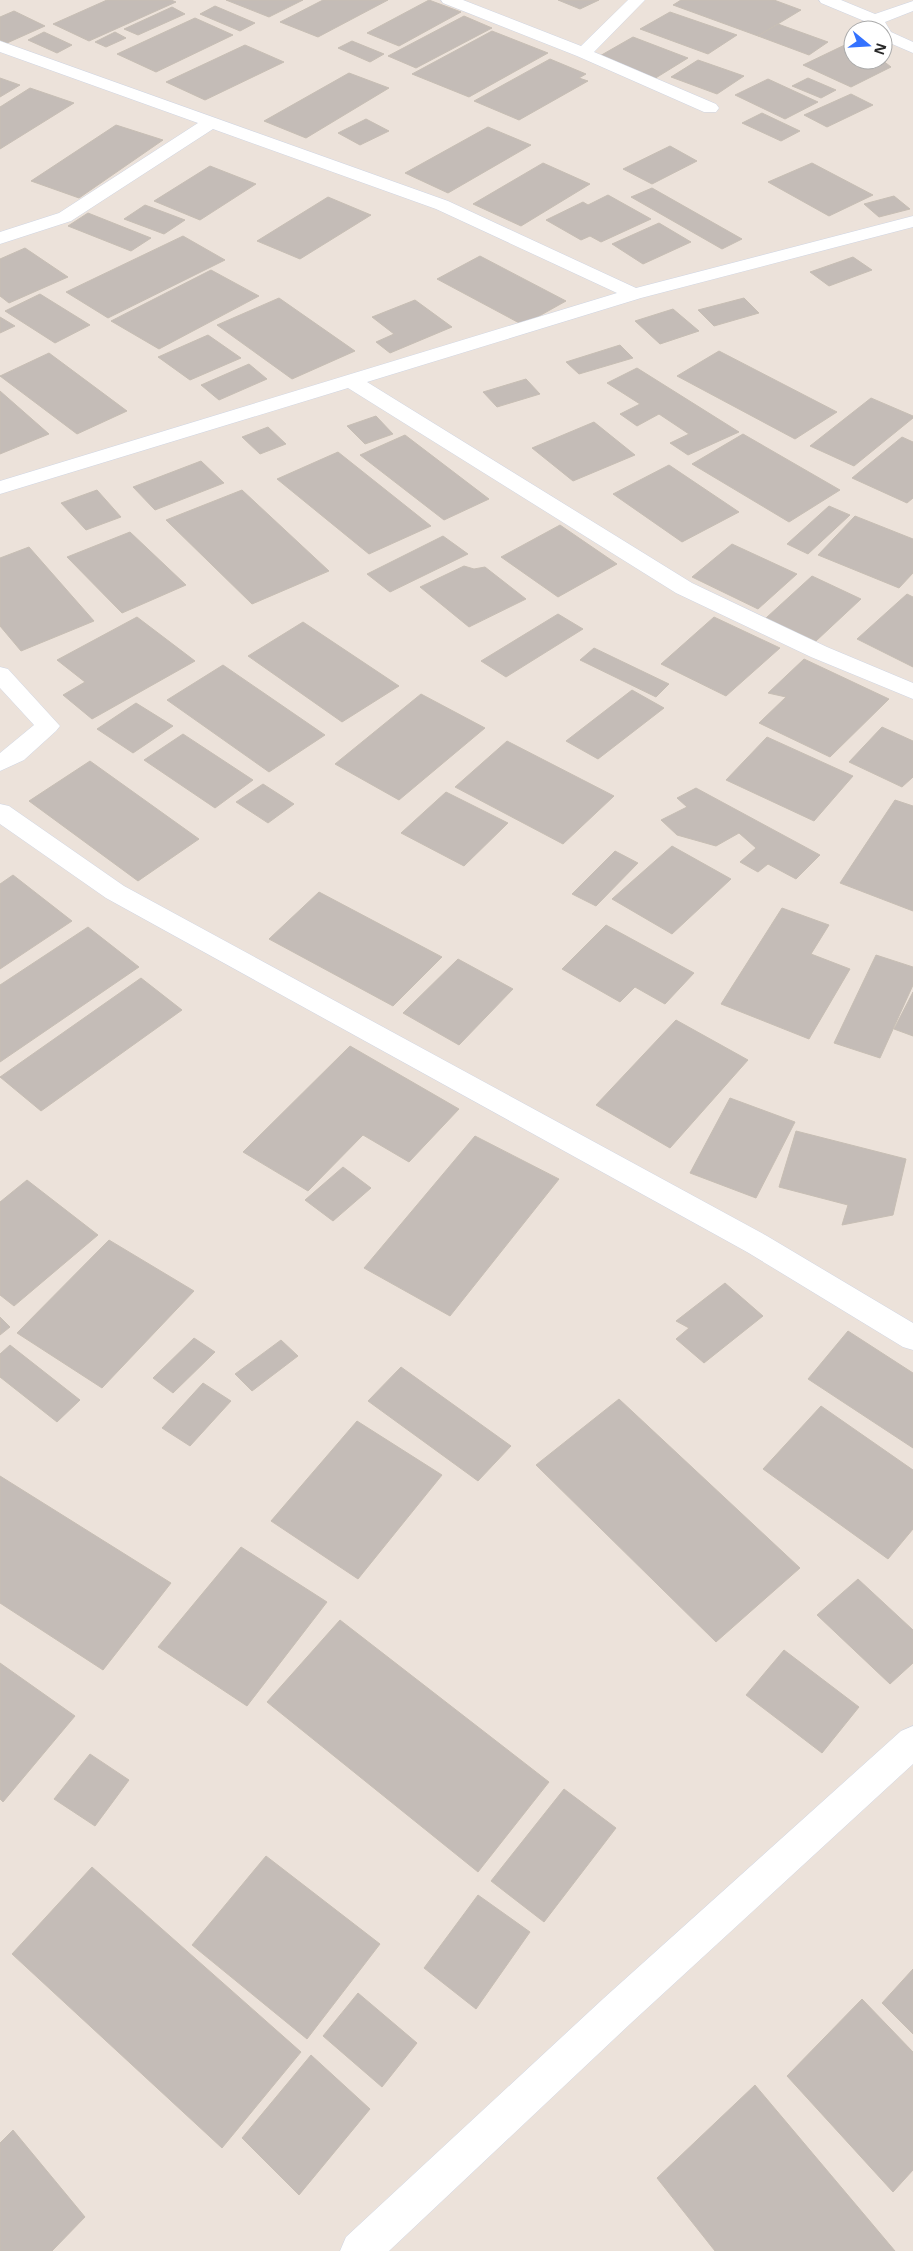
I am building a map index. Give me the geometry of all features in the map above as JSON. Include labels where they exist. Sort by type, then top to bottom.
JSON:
[{"type":"street","points":[[448,0],[583,53],[710,108]]},
{"type":"street","points":[[583,53],[637,0]]},
{"type":"street","points":[[827,0],[866,20]]},
{"type":"street","points":[[891,20],[913,6]]},
{"type":"street","points":[[893,39],[913,48]]},
{"type":"street","points":[[0,46],[210,124],[442,205],[634,294]]},
{"type":"street","points":[[0,238],[65,217],[210,124]]},
{"type":"street","points":[[0,488],[634,294],[913,221]]},
{"type":"street","points":[[881,230],[905,239]]},
{"type":"street","points":[[351,381],[684,588],[819,652],[913,692]]},
{"type":"street","points":[[0,674],[48,726],[16,754],[0,763]]},
{"type":"street","points":[[0,812],[115,892],[757,1244],[913,1338]]},
{"type":"street","points":[[360,2251],[617,2011],[913,1742]]},
{"type":"building","points":[[107,0],[171,0],[176,2],[89,41],[53,24]]},
{"type":"building","points":[[226,0],[303,0],[269,17]]},
{"type":"building","points":[[323,0],[388,0],[318,37],[280,22]]},
{"type":"building","points":[[429,0],[461,12],[399,46],[367,33]]},
{"type":"building","points":[[558,0],[599,0],[580,9]]},
{"type":"building","points":[[681,0],[774,0],[801,10],[758,36],[673,5]]},
{"type":"building","points":[[215,6],[255,23],[240,31],[200,14]]},
{"type":"building","points":[[172,7],[185,14],[138,35],[124,29]]},
{"type":"building","points":[[14,11],[45,26],[7,43],[0,40],[0,17]]},
{"type":"building","points":[[670,12],[737,35],[708,54],[640,29]]},
{"type":"building","points":[[464,16],[492,28],[416,68],[388,56]]},
{"type":"building","points":[[195,18],[233,35],[156,72],[117,54]]},
{"type":"building","points":[[778,24],[828,42],[809,55],[758,36]]},
{"type":"building","points":[[492,31],[548,53],[469,97],[412,74]]},
{"type":"building","points":[[44,32],[72,45],[57,53],[28,40]]},
{"type":"building","points":[[115,32],[126,38],[106,47],[95,42]]},
{"type":"building","points":[[633,37],[688,58],[654,79],[598,57]]},
{"type":"building","points":[[352,41],[384,54],[370,62],[338,48]]},
{"type":"building","points":[[245,45],[284,62],[205,100],[166,82]]},
{"type":"building","points":[[843,46],[843,70],[885,70],[851,87],[803,65]]},
{"type":"building","points":[[550,59],[586,74],[579,78],[588,81],[519,120],[474,101]]},
{"type":"building","points":[[698,60],[744,76],[717,94],[671,77]]},
{"type":"building","points":[[349,73],[389,88],[306,138],[264,121]]},
{"type":"building","points":[[0,78],[20,85],[0,97]]},
{"type":"building","points":[[808,78],[836,90],[821,98],[792,86]]},
{"type":"building","points":[[768,79],[818,102],[785,119],[735,95]]},
{"type":"building","points":[[30,88],[74,103],[0,149],[0,107]]},
{"type":"building","points":[[851,94],[873,105],[827,127],[804,115]]},
{"type":"building","points":[[762,113],[800,131],[781,141],[742,123]]},
{"type":"building","points":[[366,119],[389,131],[360,145],[338,133]]},
{"type":"building","points":[[116,125],[163,140],[79,198],[31,181]]},
{"type":"building","points":[[488,127],[531,145],[448,193],[405,173]]},
{"type":"building","points":[[670,146],[697,161],[652,184],[623,169]]},
{"type":"building","points":[[543,163],[590,184],[521,226],[473,204]]},
{"type":"building","points":[[812,163],[873,195],[829,216],[768,182]]},
{"type":"building","points":[[210,166],[256,184],[200,220],[154,201]]},
{"type":"building","points":[[652,188],[742,239],[722,249],[631,197]]},
{"type":"building","points":[[608,195],[651,219],[601,242],[590,236],[581,240],[546,220],[583,202],[588,205]]},
{"type":"building","points":[[894,196],[910,209],[879,217],[864,204]]},
{"type":"building","points":[[328,197],[371,215],[300,259],[257,241]]},
{"type":"building","points":[[145,205],[185,220],[164,234],[124,219]]},
{"type":"building","points":[[88,213],[151,238],[131,251],[68,226]]},
{"type":"building","points":[[659,223],[691,242],[643,264],[612,244]]},
{"type":"building","points":[[183,236],[225,260],[108,318],[66,292]]},
{"type":"building","points":[[25,248],[68,277],[9,303],[0,296],[0,259]]},
{"type":"building","points":[[480,256],[566,301],[523,325],[437,279]]},
{"type":"building","points":[[853,257],[872,270],[829,286],[810,272]]},
{"type":"building","points":[[211,270],[259,296],[159,349],[111,321]]},
{"type":"building","points":[[40,294],[90,325],[55,343],[5,311]]},
{"type":"building","points":[[279,298],[355,351],[292,379],[217,325]]},
{"type":"building","points":[[744,298],[759,313],[714,326],[698,310]]},
{"type":"building","points":[[415,300],[452,327],[390,353],[376,342],[394,334],[372,317]]},
{"type":"building","points":[[673,309],[699,331],[660,344],[635,321]]},
{"type":"building","points":[[0,317],[15,326],[0,333]]},
{"type":"building","points":[[208,335],[241,358],[190,380],[158,357]]},
{"type":"building","points":[[620,345],[633,358],[579,374],[566,362]]},
{"type":"building","points":[[719,351],[837,412],[795,439],[677,376]]},
{"type":"building","points":[[49,353],[127,411],[77,434],[0,376]]},
{"type":"building","points":[[249,364],[267,379],[219,400],[201,385]]},
{"type":"building","points":[[637,368],[739,432],[688,455],[670,443],[689,434],[659,414],[637,426],[620,414],[640,404],[607,383]]},
{"type":"building","points":[[526,379],[540,394],[497,407],[483,392]]},
{"type":"building","points":[[0,391],[49,434],[0,454]]},
{"type":"building","points":[[871,398],[913,416],[913,418],[854,466],[810,446]]},
{"type":"building","points":[[376,416],[393,434],[365,444],[347,426]]},
{"type":"building","points":[[594,422],[635,455],[573,481],[532,448]]},
{"type":"building","points":[[268,427],[286,444],[260,454],[242,437]]},
{"type":"building","points":[[743,434],[840,490],[789,522],[692,464]]},
{"type":"building","points":[[405,435],[489,499],[444,520],[360,455]]},
{"type":"building","points":[[902,437],[913,442],[913,498],[907,503],[852,478]]},
{"type":"building","points":[[338,452],[431,526],[369,554],[277,479]]},
{"type":"building","points":[[201,461],[224,483],[155,510],[133,487]]},
{"type":"building","points":[[669,465],[739,512],[682,542],[613,494]]},
{"type":"building","points":[[97,490],[121,517],[86,530],[61,503]]},
{"type":"building","points":[[242,490],[329,571],[252,604],[166,520]]},
{"type":"building","points":[[829,506],[850,515],[808,554],[787,544]]},
{"type":"building","points":[[855,516],[913,539],[913,573],[899,588],[818,555]]},
{"type":"building","points":[[560,525],[617,564],[558,597],[501,557]]},
{"type":"building","points":[[130,532],[186,585],[122,613],[67,557]]},
{"type":"building","points":[[443,536],[468,554],[390,592],[367,574]]},
{"type":"building","points":[[732,544],[797,574],[758,609],[692,577]]},
{"type":"building","points":[[29,547],[94,621],[21,651],[0,626],[0,558]]},
{"type":"building","points":[[464,566],[474,569],[485,567],[526,599],[469,627],[420,587]]},
{"type":"building","points":[[812,576],[861,599],[816,641],[766,618]]},
{"type":"building","points":[[907,594],[913,597],[913,667],[857,639]]},
{"type":"building","points":[[558,614],[583,629],[506,677],[481,661]]},
{"type":"building","points":[[137,617],[195,661],[92,719],[63,695],[85,682],[57,660]]},
{"type":"building","points":[[714,617],[780,648],[726,696],[661,664]]},
{"type":"building","points":[[303,622],[399,686],[342,722],[248,656]]},
{"type":"building","points":[[594,648],[669,684],[656,697],[580,660]]},
{"type":"building","points":[[804,659],[889,699],[830,757],[759,723],[786,697],[768,693]]},
{"type":"building","points":[[223,665],[325,735],[269,772],[167,700]]},
{"type":"building","points":[[632,690],[664,708],[598,759],[566,741]]},
{"type":"building","points":[[421,694],[485,728],[399,800],[335,764]]},
{"type":"building","points":[[136,703],[173,726],[133,753],[97,729]]},
{"type":"building","points":[[882,727],[913,741],[913,777],[902,787],[849,762]]},
{"type":"building","points":[[183,734],[253,780],[215,808],[144,760]]},
{"type":"building","points":[[767,737],[853,776],[814,821],[726,780]]},
{"type":"building","points":[[507,741],[614,796],[563,844],[455,787]]},
{"type":"building","points":[[90,761],[199,839],[138,881],[29,801]]},
{"type":"building","points":[[263,784],[294,804],[268,823],[236,802]]},
{"type":"building","points":[[696,788],[820,855],[796,879],[768,864],[758,872],[740,862],[756,848],[739,833],[716,846],[677,835],[661,820],[687,807],[677,798]]},
{"type":"building","points":[[446,792],[508,823],[464,866],[401,833]]},
{"type":"building","points":[[895,800],[913,806],[913,911],[840,883]]},
{"type":"building","points":[[672,846],[731,879],[672,934],[612,899]]},
{"type":"building","points":[[615,851],[638,863],[596,906],[572,894]]},
{"type":"building","points":[[13,875],[72,921],[0,969],[0,884]]},
{"type":"building","points":[[319,892],[442,957],[393,1006],[269,939]]},
{"type":"building","points":[[782,908],[829,925],[811,954],[850,969],[809,1039],[721,1004]]},
{"type":"building","points":[[606,925],[694,973],[665,1004],[635,987],[620,1002],[562,969]]},
{"type":"building","points":[[88,927],[139,967],[0,1062],[0,985]]},
{"type":"building","points":[[876,955],[913,967],[913,985],[880,1058],[834,1043]]},
{"type":"building","points":[[458,959],[513,989],[459,1045],[403,1013]]},
{"type":"building","points":[[141,978],[182,1010],[41,1111],[0,1077]]},
{"type":"building","points":[[913,992],[913,1036],[894,1029]]},
{"type":"building","points":[[676,1020],[748,1060],[670,1148],[596,1105]]},
{"type":"building","points":[[350,1046],[459,1109],[409,1162],[363,1135],[308,1191],[243,1152]]},
{"type":"building","points":[[730,1098],[795,1122],[756,1198],[690,1173]]},
{"type":"building","points":[[796,1131],[906,1159],[893,1215],[842,1225],[848,1205],[779,1187]]},
{"type":"building","points":[[475,1136],[559,1179],[450,1316],[364,1268]]},
{"type":"building","points":[[343,1167],[371,1188],[333,1221],[305,1200]]},
{"type":"building","points":[[27,1180],[98,1235],[14,1306],[0,1295],[0,1202]]},
{"type":"building","points":[[109,1240],[194,1291],[102,1388],[17,1333]]},
{"type":"building","points":[[725,1283],[763,1316],[704,1363],[676,1339],[689,1328],[676,1321]]},
{"type":"building","points":[[0,1317],[10,1327],[0,1335]]},
{"type":"building","points":[[848,1331],[913,1373],[913,1448],[808,1379]]},
{"type":"building","points":[[194,1338],[215,1352],[173,1393],[153,1378]]},
{"type":"building","points":[[281,1340],[298,1356],[252,1391],[235,1374]]},
{"type":"building","points":[[10,1345],[80,1400],[57,1422],[0,1377],[0,1354]]},
{"type":"building","points":[[401,1367],[511,1446],[478,1481],[368,1401]]},
{"type":"building","points":[[203,1383],[231,1401],[190,1446],[162,1428]]},
{"type":"building","points":[[619,1399],[800,1568],[716,1642],[536,1465]]},
{"type":"building","points":[[821,1406],[913,1470],[913,1529],[888,1559],[763,1469]]},
{"type":"building","points":[[357,1421],[442,1475],[358,1579],[271,1521]]},
{"type":"building","points":[[0,1476],[171,1583],[103,1670],[0,1603]]},
{"type":"building","points":[[241,1547],[327,1602],[247,1706],[158,1647]]},
{"type":"building","points":[[858,1579],[913,1630],[913,1663],[890,1684],[817,1615]]},
{"type":"building","points":[[340,1620],[549,1782],[478,1872],[267,1702]]},
{"type":"building","points":[[784,1650],[859,1707],[822,1753],[746,1695]]},
{"type":"building","points":[[0,1663],[75,1716],[3,1802],[0,1799]]},
{"type":"building","points":[[90,1754],[129,1780],[95,1826],[54,1799]]},
{"type":"building","points":[[564,1789],[616,1828],[544,1922],[491,1881]]},
{"type":"building","points":[[266,1856],[380,1944],[307,2039],[192,1945]]},
{"type":"building","points":[[92,1867],[301,2052],[222,2148],[12,1954]]},
{"type":"building","points":[[478,1895],[530,1932],[476,2009],[424,1968]]},
{"type":"building","points":[[913,1969],[913,2034],[882,2003]]},
{"type":"building","points":[[358,1993],[417,2043],[382,2087],[323,2036]]},
{"type":"building","points":[[862,1999],[913,2052],[913,2170],[893,2192],[787,2076]]},
{"type":"building","points":[[311,2055],[370,2109],[299,2195],[242,2138]]},
{"type":"building","points":[[755,2085],[895,2251],[715,2251],[657,2178]]},
{"type":"building","points":[[13,2130],[85,2217],[52,2251],[0,2251],[0,2143]]}]
